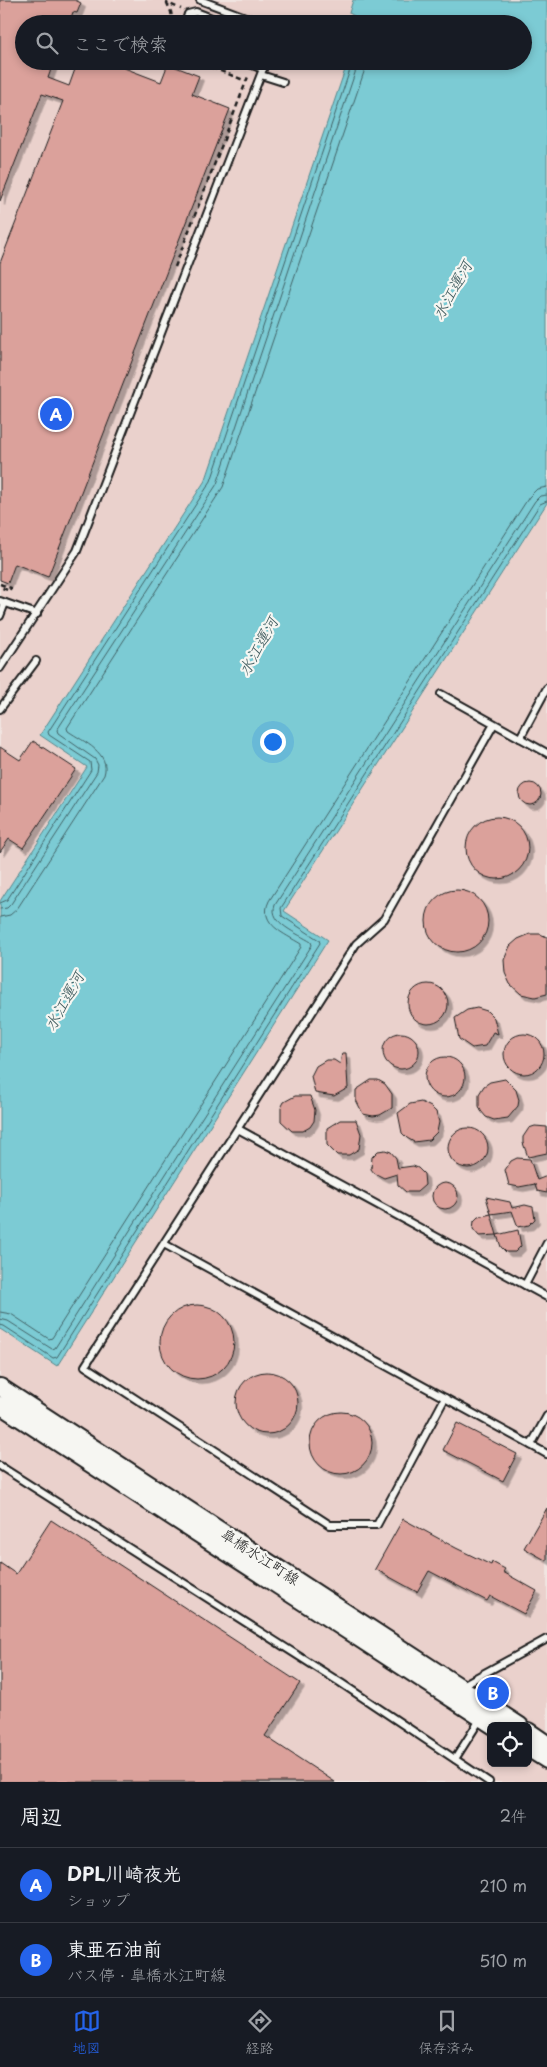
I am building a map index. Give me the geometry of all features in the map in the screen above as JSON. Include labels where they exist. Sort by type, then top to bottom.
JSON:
[{"type":"street","name":"皐橋水江町線","points":[[0,1388],[514,1722]]},
{"type":"street","name":"皐橋水江町線","points":[[0,1405],[488,1722]]},
{"type":"street","points":[[532,1734],[547,1744]]},
{"type":"street","points":[[532,1751],[547,1760]]},
{"type":"lane","points":[[200,0],[240,15]]},
{"type":"lane","points":[[188,15],[196,12],[204,15]]},
{"type":"lane","points":[[258,70],[283,82]]},
{"type":"lane","points":[[0,668],[77,551],[262,72]]},
{"type":"lane","points":[[0,616],[3,602],[37,614]]},
{"type":"lane","points":[[0,709],[36,661]]},
{"type":"lane","points":[[520,738],[547,688]]},
{"type":"lane","points":[[441,694],[547,753]]},
{"type":"lane","points":[[445,1398],[377,1525],[330,1525],[85,1366],[356,944],[384,919],[494,724]]},
{"type":"lane","points":[[238,1129],[547,1297]]},
{"type":"lane","points":[[525,1285],[547,1243]]},
{"type":"lane","points":[[164,1244],[547,1454]]},
{"type":"lane","points":[[531,1445],[547,1416]]},
{"type":"lane","points":[[0,1466],[341,1683],[489,1782]]},
{"type":"lane","points":[[460,1687],[547,1640]]},
{"type":"lane","points":[[455,1759],[487,1723]]},
{"type":"path","points":[[218,70],[246,81]]},
{"type":"path","points":[[173,271],[250,71]]},
{"type":"shaded area","points":[[0,0],[353,0],[349,13],[353,15],[15,15],[15,70],[345,70],[206,479],[41,735],[87,767],[0,901]]},
{"type":"shaded area","points":[[547,503],[547,1782],[0,1782],[0,1329],[57,1365],[328,940],[284,911]]},
{"type":"water","name":"水江運河","points":[[353,0],[547,0],[547,503],[284,911],[328,940],[57,1366],[0,1329],[0,901],[87,767],[40,735],[206,479],[345,70],[532,70],[532,15],[353,15],[349,13]]},
{"type":"building","points":[[0,0],[75,0],[81,3],[77,13],[73,12],[72,15],[15,15],[15,70],[51,70],[48,78],[69,86],[75,70],[130,70],[161,82],[166,70],[184,70],[199,76],[192,94],[230,109],[48,577],[15,564],[8,583],[0,580],[0,263],[63,101],[42,94],[0,201]]},
{"type":"building","points":[[33,741],[76,769],[23,848],[9,839],[0,852],[0,747],[20,760]]},
{"type":"building","points":[[530,783],[540,790],[541,794],[534,804],[530,805],[520,798],[519,794],[526,784]]},
{"type":"building","points":[[497,817],[509,819],[519,826],[526,836],[528,848],[526,860],[519,870],[509,877],[497,879],[485,877],[475,870],[468,860],[466,848],[468,836],[475,826],[485,819]]},
{"type":"building","points":[[457,890],[469,892],[479,899],[486,909],[488,921],[486,933],[479,943],[469,950],[457,952],[445,950],[435,943],[428,933],[426,921],[428,909],[435,899],[445,892]]},
{"type":"building","points":[[530,934],[540,934],[547,937],[547,994],[535,997],[521,994],[510,984],[505,973],[504,960],[510,946],[518,939]]},
{"type":"building","points":[[428,984],[439,987],[445,993],[448,1004],[445,1015],[439,1021],[428,1024],[417,1021],[411,1015],[408,1004],[411,993],[417,987]]},
{"type":"building","points":[[477,1008],[487,1011],[494,1018],[498,1034],[493,1032],[485,1046],[472,1048],[459,1039],[455,1018],[467,1010]]},
{"type":"building","points":[[401,1033],[408,1034],[414,1038],[418,1044],[418,1058],[414,1064],[408,1068],[401,1069],[394,1068],[388,1064],[384,1058],[383,1051],[384,1044],[388,1038],[394,1034]]},
{"type":"building","points":[[520,1034],[528,1034],[535,1037],[541,1043],[544,1054],[541,1065],[535,1071],[528,1074],[520,1074],[513,1071],[507,1065],[504,1058],[504,1050],[507,1043],[513,1037]]},
{"type":"building","points":[[342,1053],[346,1053],[348,1088],[334,1096],[315,1093],[311,1076],[316,1066],[326,1060],[334,1060],[340,1064]]},
{"type":"building","points":[[441,1057],[449,1057],[456,1060],[462,1066],[465,1077],[462,1088],[456,1094],[449,1097],[441,1097],[434,1094],[428,1088],[425,1081],[425,1073],[428,1066],[434,1060]]},
{"type":"building","points":[[505,1079],[516,1090],[519,1100],[518,1106],[508,1118],[494,1120],[486,1117],[479,1106],[479,1094],[484,1086],[490,1082]]},
{"type":"building","points":[[371,1080],[378,1080],[385,1084],[392,1094],[392,1108],[380,1115],[363,1114],[356,1100],[356,1090]]},
{"type":"building","points":[[295,1096],[310,1096],[315,1110],[314,1121],[310,1127],[303,1131],[292,1131],[281,1121],[281,1108],[284,1102]]},
{"type":"building","points":[[421,1102],[436,1112],[439,1122],[437,1132],[429,1140],[414,1142],[402,1133],[398,1113],[410,1104]]},
{"type":"building","points":[[340,1120],[356,1120],[361,1134],[359,1149],[349,1155],[337,1155],[327,1145],[327,1128]]},
{"type":"building","points":[[535,1126],[547,1127],[547,1153],[528,1157],[523,1137],[529,1128]]},
{"type":"building","points":[[468,1128],[482,1134],[488,1148],[482,1162],[468,1168],[454,1162],[448,1148],[454,1134]]},
{"type":"building","points":[[385,1150],[391,1152],[396,1158],[398,1168],[413,1166],[418,1168],[424,1174],[425,1185],[417,1192],[406,1192],[398,1185],[397,1174],[384,1178],[374,1173],[371,1169],[372,1157],[378,1151]]},
{"type":"building","points":[[517,1158],[530,1159],[537,1180],[547,1176],[547,1193],[537,1191],[535,1184],[519,1187],[509,1185],[505,1170],[511,1161]]},
{"type":"building","points":[[445,1183],[454,1187],[458,1196],[454,1205],[445,1209],[436,1205],[432,1196],[436,1187]]},
{"type":"building","points":[[486,1197],[510,1202],[512,1208],[525,1205],[533,1207],[535,1219],[529,1225],[518,1227],[512,1211],[491,1214]]},
{"type":"building","points":[[491,1214],[497,1235],[479,1236],[473,1229],[474,1221],[478,1217]]},
{"type":"building","points":[[518,1230],[521,1246],[515,1252],[506,1252],[501,1247],[497,1235]]},
{"type":"building","points":[[197,1305],[211,1308],[223,1316],[231,1328],[234,1342],[231,1356],[223,1368],[211,1376],[197,1379],[183,1376],[171,1368],[163,1356],[160,1342],[163,1328],[171,1316],[183,1308]]},
{"type":"building","points":[[267,1372],[279,1374],[289,1381],[296,1391],[298,1403],[296,1415],[289,1425],[279,1432],[267,1434],[255,1432],[245,1425],[238,1415],[236,1403],[238,1391],[245,1381],[255,1374]]},
{"type":"building","points":[[341,1412],[353,1414],[363,1421],[370,1431],[372,1443],[370,1455],[363,1465],[353,1472],[341,1474],[329,1472],[319,1465],[312,1455],[310,1443],[312,1431],[319,1421],[329,1414]]},
{"type":"building","points":[[457,1423],[517,1454],[503,1481],[443,1450]]},
{"type":"building","points":[[547,1508],[547,1561],[524,1548]]},
{"type":"building","points":[[403,1519],[491,1565],[492,1562],[505,1569],[503,1572],[537,1591],[524,1614],[490,1596],[487,1601],[429,1571],[417,1592],[375,1569]]},
{"type":"building","points":[[51,1520],[300,1683],[265,1736],[335,1782],[0,1782],[0,1563],[16,1574]]},
{"type":"place","name":"DPL川崎夜光","points":[[56,414]]},
{"type":"place","name":"東亜石油前","points":[[493,1693]]}]
